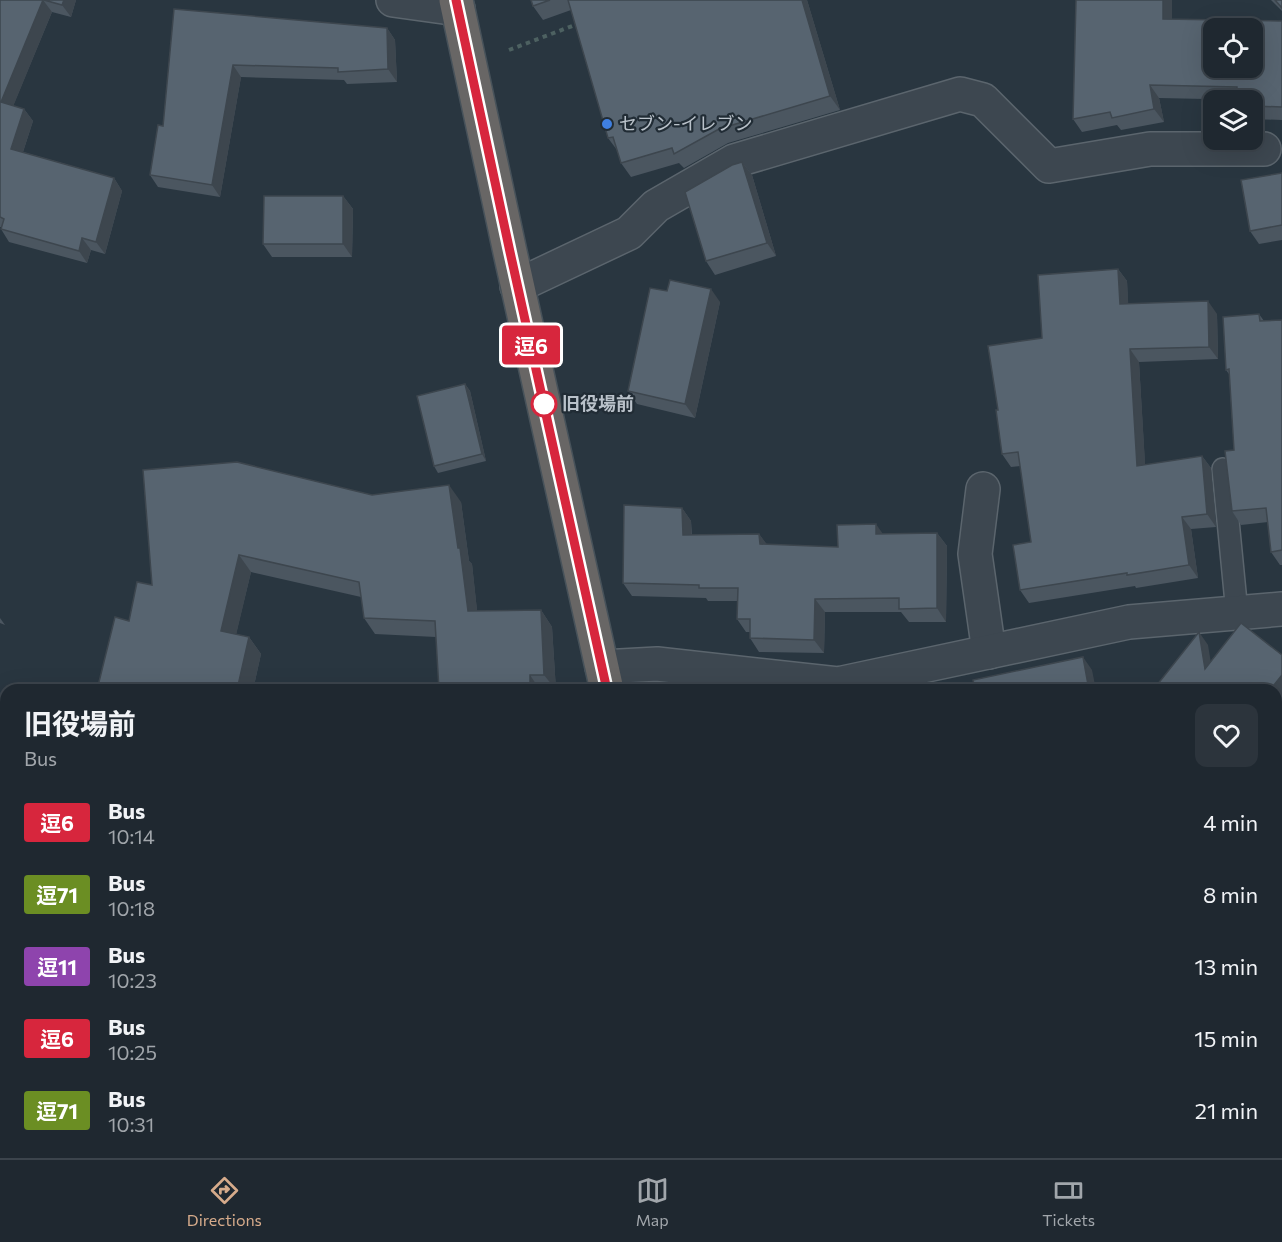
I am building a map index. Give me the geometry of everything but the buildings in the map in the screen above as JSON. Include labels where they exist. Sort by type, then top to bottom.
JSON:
[{"type":"highway","points":[[457,4],[605,678]]},
{"type":"street","points":[[393,0],[457,4]]},
{"type":"street","points":[[518,286],[629,233],[656,206],[734,161],[960,94],[982,100],[1049,166],[1150,149],[1264,149]]},
{"type":"street","points":[[983,489],[975,554],[989,652]]},
{"type":"street","points":[[605,678],[657,664],[838,684],[1130,622],[1282,609]]},
{"type":"lane","points":[[1222,469],[1237,613]]},
{"type":"path","points":[[467,50],[499,54],[587,21]]},
{"type":"bus line","name":"逗6","points":[[456,0],[606,684]]},
{"type":"place","name":"セブン-イレブン","points":[[607,124]]},
{"type":"place","name":"旧役場前","points":[[544,404]]}]
